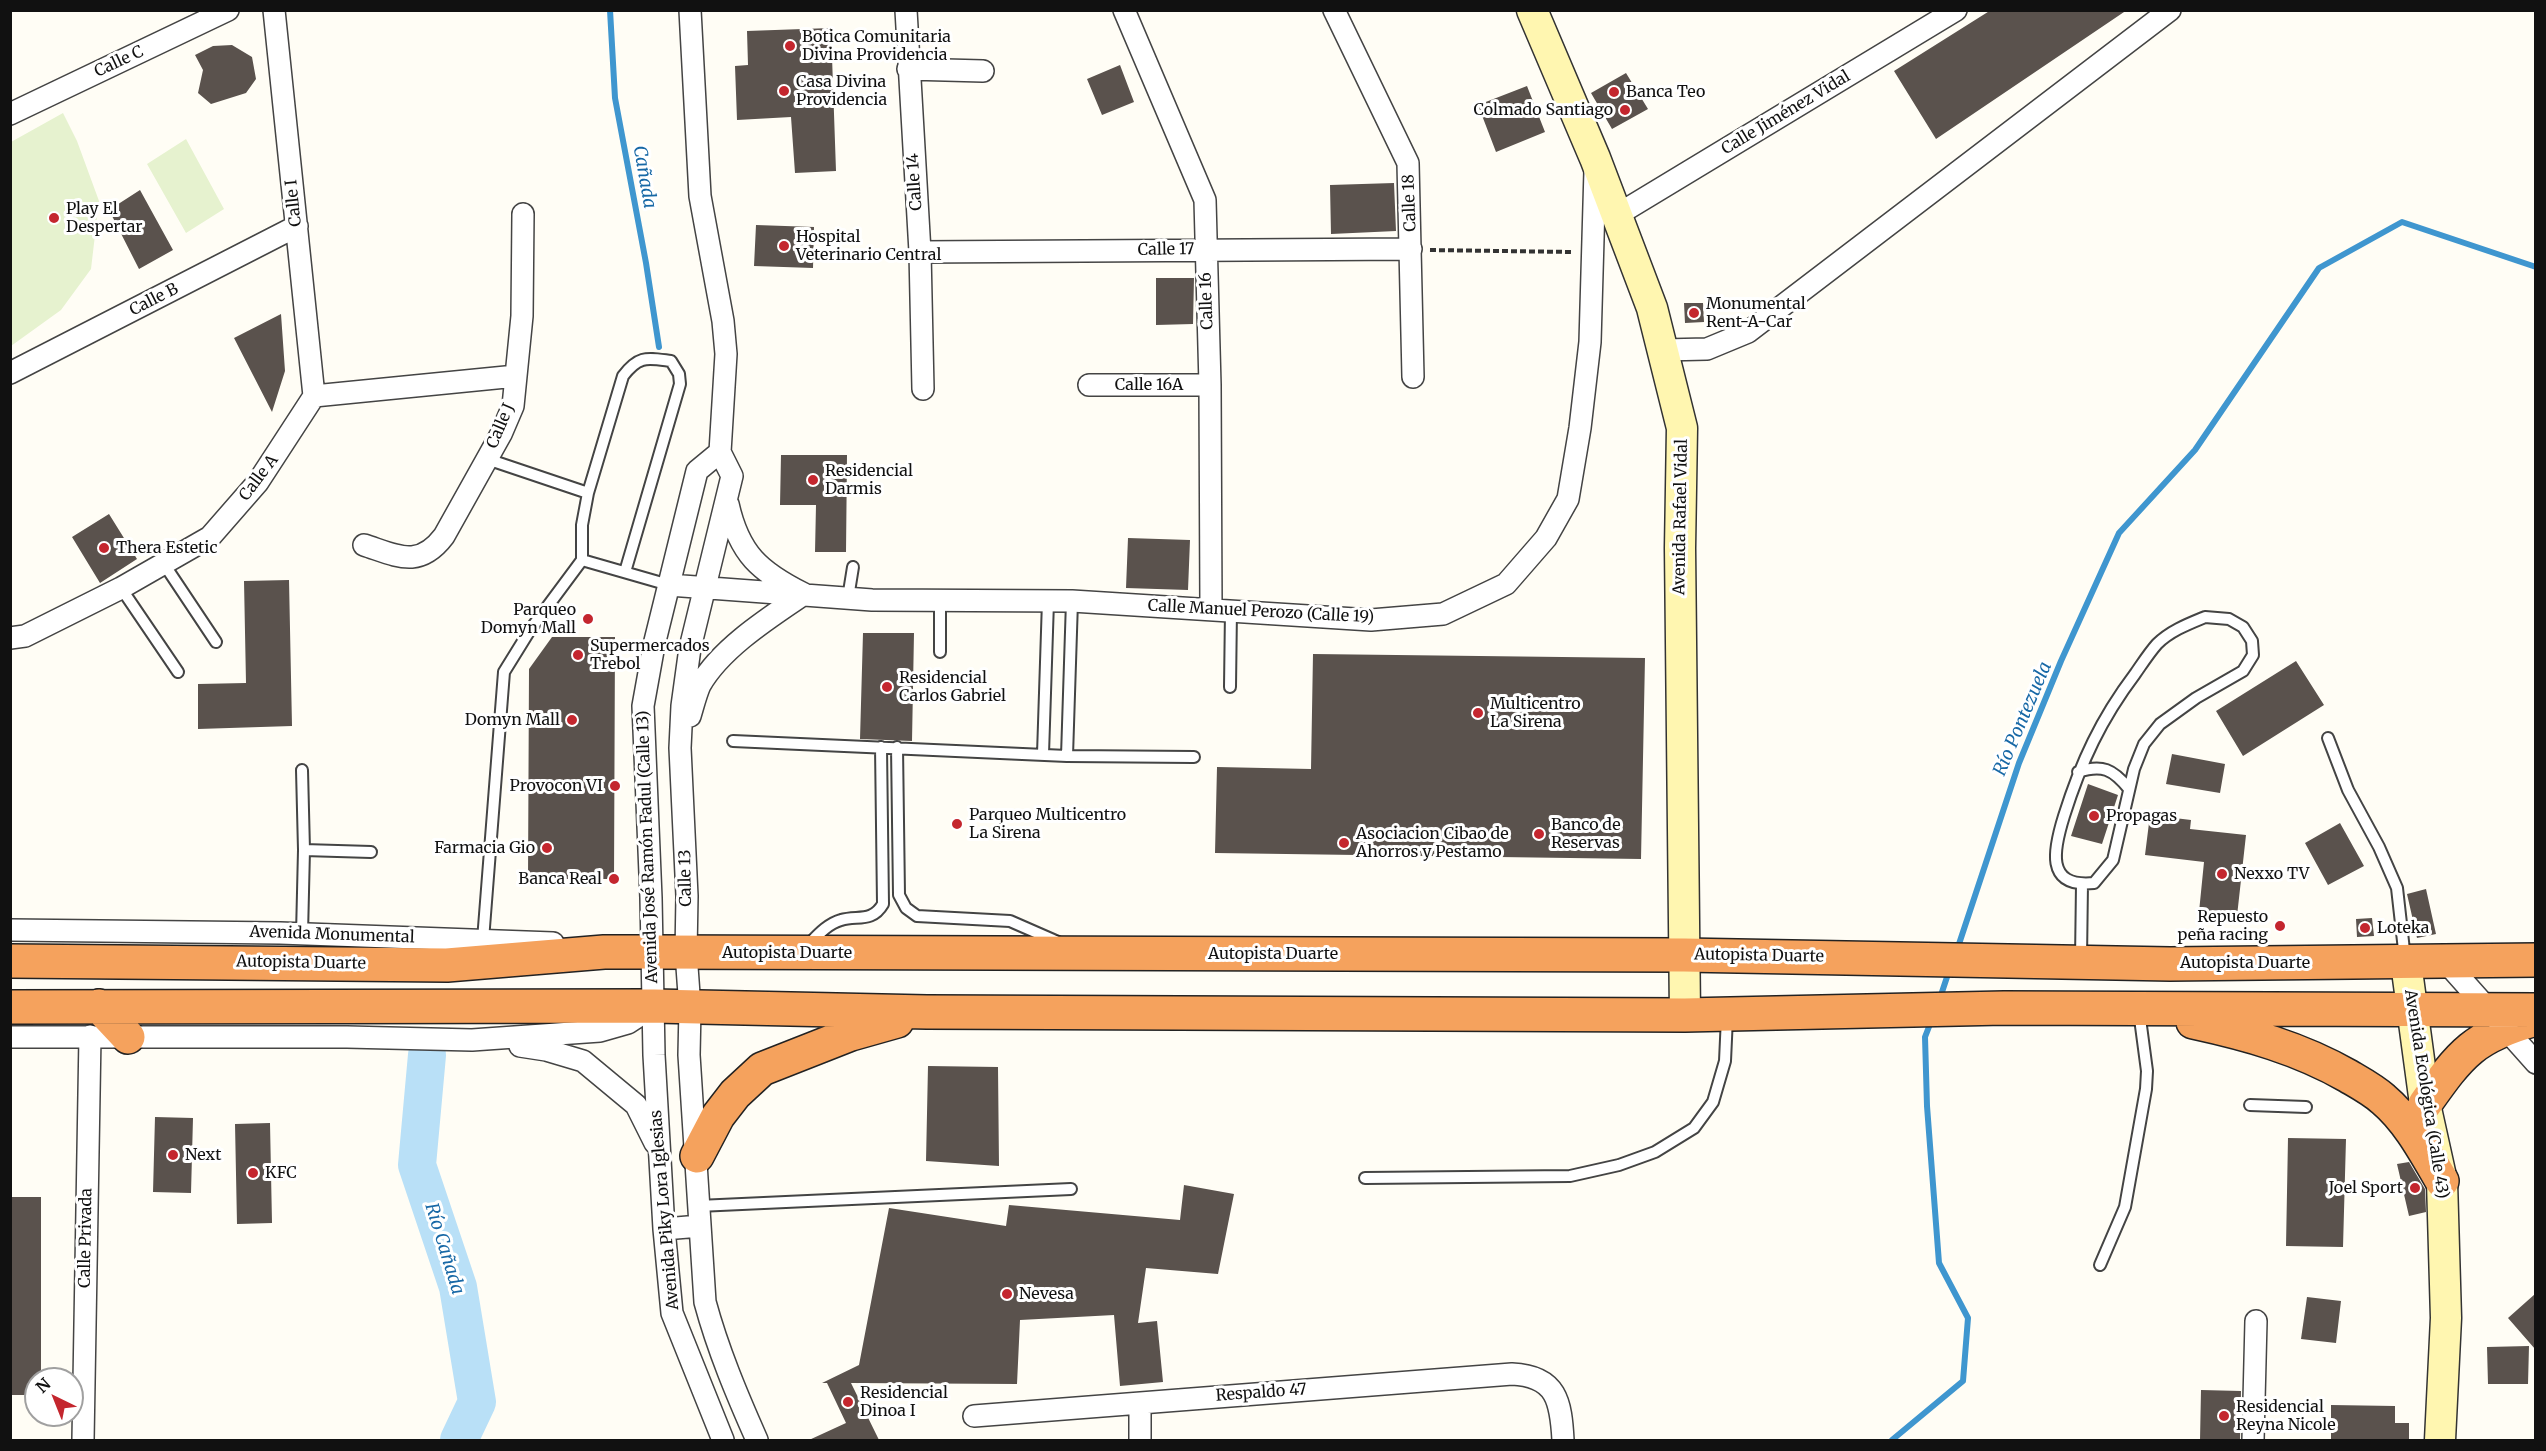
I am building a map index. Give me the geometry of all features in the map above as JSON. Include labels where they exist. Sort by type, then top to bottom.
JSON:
[{"type":"highway","name":"Autopista Duarte","points":[[10,961],[447,965],[604,952],[1684,955],[2014,962],[2406,963],[2535,960]]},
{"type":"highway","points":[[10,1007],[94,1021],[134,1037],[167,1006]]},
{"type":"highway","points":[[94,1021],[167,1006],[654,1006],[927,1012],[1685,1015],[2004,1008],[2138,1010],[2266,1008],[2413,1011],[2510,1019]]},
{"type":"highway","points":[[2138,1010],[2258,1036],[2306,1053],[2333,1067],[2382,1097],[2395,1110],[2419,1142],[2442,1181]]},
{"type":"highway","points":[[2425,1104],[2465,1052],[2510,1019],[2535,1011]]},
{"type":"highway","points":[[697,1156],[718,1116],[729,1101],[762,1068],[851,1034],[927,1012]]},
{"type":"main road","name":"Avenida Rafael Vidal","points":[[1532,10],[1595,158],[1652,308],[1682,428],[1680,560],[1685,1015]]},
{"type":"main road","name":"Avenida Ecológica (Calle 43)","points":[[2406,963],[2425,1104],[2442,1181],[2446,1318],[2440,1440]]},
{"type":"street","name":"Calle C","points":[[10,114],[228,10]]},
{"type":"street","name":"Calle I","points":[[274,10],[314,396]]},
{"type":"street","points":[[680,748],[682,706],[690,648],[732,477],[720,452],[726,354],[723,321],[700,196],[690,10]]},
{"type":"street","name":"Calle 14","points":[[906,10],[920,252],[923,389]]},
{"type":"street","name":"Calle 16","points":[[1124,10],[1205,200],[1210,385],[1221,609]]},
{"type":"street","name":"Calle 18","points":[[1334,10],[1408,163],[1413,378]]},
{"type":"street","name":"Calle Jiménez Vidal","points":[[1617,215],[1956,10]]},
{"type":"street","points":[[1663,350],[1707,349],[1748,332],[2170,10]]},
{"type":"street","points":[[908,69],[983,71]]},
{"type":"street","name":"Calle Manuel Perozo (Calle 19)","points":[[669,585],[940,602],[1072,601],[1371,620],[1443,614],[1506,584],[1546,538],[1568,499],[1581,428],[1590,342],[1595,158]]},
{"type":"street","name":"Calle J","points":[[364,545],[409,557],[426,555],[435,549],[501,434],[513,406],[522,316],[523,214]]},
{"type":"street","name":"Calle B","points":[[10,373],[297,226]]},
{"type":"street","name":"Calle 17","points":[[920,252],[1411,249]]},
{"type":"street","points":[[314,396],[516,376]]},
{"type":"street","name":"Calle 16A","points":[[1089,385],[1210,385]]},
{"type":"street","name":"Calle A","points":[[10,638],[25,636],[121,588],[210,537],[258,482],[314,396]]},
{"type":"street","name":"Avenida José Ramón Fadul (Calle 13)","points":[[654,1006],[643,706],[654,645],[697,471],[720,452]]},
{"type":"street","points":[[680,748],[700,685],[746,634],[804,594],[786,585],[756,563],[743,547],[734,530],[726,498]]},
{"type":"street","name":"Calle 13","points":[[680,748],[687,896],[686,953],[690,1008]]},
{"type":"street","name":"Avenida Monumental","points":[[10,930],[302,934],[483,940],[605,946],[652,952]]},
{"type":"street","points":[[2446,962],[2510,1019],[2535,1063]]},
{"type":"street","points":[[134,1037],[472,1040],[600,1031],[628,1023],[654,1006]]},
{"type":"street","name":"Avenida Piky Lora Iglesias","points":[[654,1006],[659,1151],[672,1313],[723,1440]]},
{"type":"street","name":"Avenida Piky Lora Iglesias","points":[[690,1008],[689,1055],[705,1302],[715,1338],[757,1440]]},
{"type":"street","points":[[10,1037],[94,1021]]},
{"type":"street","name":"Calle Privada","points":[[83,1440],[94,1021]]},
{"type":"street","points":[[472,1040],[546,1050],[583,1061],[636,1106],[659,1151]]},
{"type":"street","points":[[664,1229],[699,1216]]},
{"type":"street","points":[[2253,1440],[2256,1321]]},
{"type":"street","name":"Respaldo 47","points":[[974,1416],[1512,1374],[1530,1375],[1546,1383],[1557,1396],[1562,1413],[1563,1440]]},
{"type":"street","points":[[1140,1403],[1140,1440]]},
{"type":"lane","points":[[483,940],[504,672],[531,630],[582,560],[582,525],[588,493],[623,376],[637,361],[645,358],[671,361],[679,374],[680,384],[625,572]]},
{"type":"lane","points":[[487,459],[588,493]]},
{"type":"lane","points":[[582,560],[669,585]]},
{"type":"lane","points":[[164,564],[216,642]]},
{"type":"lane","points":[[848,598],[853,567]]},
{"type":"lane","points":[[121,588],[178,672]]},
{"type":"lane","points":[[1044,754],[1048,601]]},
{"type":"lane","points":[[1067,756],[1072,601]]},
{"type":"lane","points":[[940,602],[940,652]]},
{"type":"lane","points":[[1221,609],[1230,687]]},
{"type":"lane","points":[[2205,617],[2229,619],[2243,627],[2252,641],[2253,655],[2243,671],[2196,698],[2160,724],[2144,744],[2129,789],[2113,860],[2094,882],[2082,884],[2071,881],[2061,873],[2056,863],[2055,845],[2078,772],[2116,699],[2157,644],[2178,629],[2205,617]]},
{"type":"lane","points":[[2328,738],[2348,790],[2379,847],[2397,888],[2406,963]]},
{"type":"lane","points":[[733,741],[1067,756],[1194,758]]},
{"type":"lane","points":[[800,953],[833,923],[842,919],[864,919],[879,911],[882,904],[881,747]]},
{"type":"lane","points":[[897,747],[899,894],[906,908],[917,916],[1010,921],[1083,953]]},
{"type":"lane","points":[[2078,772],[2101,767],[2120,778],[2129,789]]},
{"type":"lane","points":[[302,770],[304,850],[302,934]]},
{"type":"lane","points":[[304,850],[371,852]]},
{"type":"lane","points":[[2080,962],[2082,884]]},
{"type":"lane","points":[[2100,1265],[2125,1207],[2146,1089],[2147,1071],[2138,1010]]},
{"type":"lane","points":[[1365,1178],[1570,1176],[1619,1165],[1655,1152],[1694,1128],[1713,1102],[1725,1061],[1727,1014]]},
{"type":"lane","points":[[2250,1105],[2306,1107]]},
{"type":"lane","points":[[699,1216],[1071,1189]]},
{"type":"path","points":[[1411,249],[1592,253]]},
{"type":"green space","name":"Play El Despertar","points":[[63,113],[77,141],[99,201],[91,269],[61,310],[11,346],[11,142]]},
{"type":"green space","points":[[186,139],[224,209],[186,233],[147,164]]},
{"type":"building","points":[[1991,10],[2127,10],[1936,139],[1894,71]]},
{"type":"building","points":[[831,28],[836,171],[795,173],[791,117],[737,120],[735,66],[748,65],[747,31]]},
{"type":"building","points":[[232,45],[252,57],[256,79],[246,93],[211,104],[198,93],[203,70],[195,55],[213,46]]},
{"type":"building","points":[[1120,65],[1134,102],[1102,115],[1087,79]]},
{"type":"building","points":[[1626,73],[1648,109],[1612,129],[1591,93]]},
{"type":"building","points":[[1527,86],[1545,132],[1496,152],[1478,105]]},
{"type":"building","points":[[1394,183],[1396,231],[1331,234],[1330,185]]},
{"type":"building","points":[[140,190],[173,250],[139,269],[109,210]]},
{"type":"building","name":"Hospital Veterinario Central","points":[[756,225],[814,227],[813,268],[754,266]]},
{"type":"building","points":[[1156,278],[1194,278],[1193,324],[1156,325]]},
{"type":"building","name":"Monumental Rent-A-Car","points":[[1684,303],[1703,303],[1704,322],[1685,323]]},
{"type":"building","points":[[281,314],[285,371],[272,412],[234,338]]},
{"type":"building","name":"Residencial Darmis","points":[[781,455],[847,455],[846,552],[815,552],[816,505],[780,505]]},
{"type":"building","name":"Thera Estetic","points":[[109,514],[137,559],[100,583],[72,537]]},
{"type":"building","points":[[1128,538],[1190,540],[1188,590],[1126,588]]},
{"type":"building","points":[[289,580],[292,726],[198,729],[198,684],[246,683],[244,581]]},
{"type":"building","name":"Residencial Carlos Gabriel","points":[[863,633],[914,633],[912,741],[860,739]]},
{"type":"building","name":"Domyn Mall","points":[[552,637],[615,637],[614,879],[528,879],[529,669]]},
{"type":"building","name":"Multicentro La Sirena","points":[[1313,654],[1645,658],[1641,859],[1215,853],[1217,767],[1311,769]]},
{"type":"building","points":[[2296,661],[2324,705],[2243,756],[2216,711]]},
{"type":"building","points":[[2172,754],[2225,764],[2220,793],[2166,784]]},
{"type":"building","name":"Propagas","points":[[2088,784],[2118,795],[2102,844],[2071,836]]},
{"type":"building","points":[[2150,815],[2191,820],[2190,829],[2246,835],[2237,916],[2199,912],[2204,862],[2145,855]]},
{"type":"building","points":[[2340,823],[2364,866],[2328,885],[2305,843]]},
{"type":"building","points":[[2426,889],[2436,934],[2417,938],[2407,894]]},
{"type":"building","name":"Loteka","points":[[2372,918],[2374,936],[2357,937],[2356,919]]},
{"type":"building","points":[[928,1066],[998,1067],[999,1166],[926,1161]]},
{"type":"building","name":"Next","points":[[155,1117],[193,1118],[191,1193],[153,1192]]},
{"type":"building","name":"KFC","points":[[270,1123],[272,1223],[237,1224],[235,1124]]},
{"type":"building","points":[[2288,1138],[2346,1139],[2343,1247],[2286,1246]]},
{"type":"building","name":"Joel Sport","points":[[2409,1162],[2425,1189],[2426,1212],[2409,1216],[2397,1164]]},
{"type":"building","name":"Nevesa","points":[[1184,1185],[1234,1194],[1218,1274],[1146,1268],[1138,1323],[1157,1321],[1163,1382],[1120,1386],[1114,1315],[1020,1320],[1017,1384],[851,1383],[879,1440],[809,1440],[846,1423],[827,1383],[822,1383],[859,1365],[889,1208],[1006,1226],[1009,1205],[1180,1220]]},
{"type":"building","points":[[10,1197],[41,1197],[41,1367],[24,1367],[24,1395],[10,1395]]},
{"type":"building","points":[[2535,1294],[2535,1349],[2508,1318]]},
{"type":"building","points":[[2307,1297],[2341,1301],[2336,1343],[2301,1339]]},
{"type":"building","points":[[2529,1346],[2528,1384],[2488,1384],[2487,1347]]},
{"type":"building","name":"Residencial Reyna Nicole","points":[[2201,1390],[2241,1391],[2240,1440],[2200,1440]]},
{"type":"building","points":[[2331,1405],[2395,1406],[2395,1423],[2409,1423],[2409,1440],[2331,1440]]},
{"type":"waterway","name":"Cañada","points":[[610,10],[615,98],[646,263],[659,347]]},
{"type":"waterway","name":"Río Pontezuela","points":[[1957,950],[2019,763],[2061,661],[2119,533],[2195,450],[2319,268],[2402,222],[2536,267]]},
{"type":"waterway","name":"Río Pontezuela","points":[[1940,998],[1949,971]]},
{"type":"waterway","name":"Río Pontezuela","points":[[1892,1440],[1963,1381],[1968,1318],[1939,1263],[1927,1106],[1925,1037],[1932,1019]]},
{"type":"waterway","name":"Río Cañada","points":[[427,1055],[417,1165],[458,1287],[477,1402],[459,1440]]},
{"type":"place","name":"Botica Comunitaria Divina Providencia","points":[[790,46]]},
{"type":"place","name":"Casa Divina Providencia","points":[[784,91]]},
{"type":"place","name":"Banca Teo","points":[[1614,92]]},
{"type":"place","name":"Colmado Santiago","points":[[1625,110]]},
{"type":"place","name":"Play El Despertar","points":[[54,218]]},
{"type":"place","name":"Hospital Veterinario Central","points":[[784,246]]},
{"type":"place","name":"Monumental Rent-A-Car","points":[[1694,313]]},
{"type":"place","name":"Residencial Darmis","points":[[813,480]]},
{"type":"place","name":"Thera Estetic","points":[[104,548]]},
{"type":"place","name":"Parqueo Domyn Mall","points":[[588,619]]},
{"type":"place","name":"Supermercados Trebol","points":[[578,655]]},
{"type":"place","name":"Residencial Carlos Gabriel","points":[[887,687]]},
{"type":"place","name":"Multicentro La Sirena","points":[[1478,713]]},
{"type":"place","name":"Domyn Mall","points":[[572,720]]},
{"type":"place","name":"Provocon VI","points":[[615,786]]},
{"type":"place","name":"Propagas","points":[[2094,816]]},
{"type":"place","name":"Parqueo Multicentro La Sirena","points":[[957,824]]},
{"type":"place","name":"Banco de Reservas","points":[[1539,834]]},
{"type":"place","name":"Asociacion Cibao de Ahorros y Pestamo","points":[[1344,843]]},
{"type":"place","name":"Farmacia Gio","points":[[547,848]]},
{"type":"place","name":"Nexxo TV","points":[[2222,874]]},
{"type":"place","name":"Banca Real","points":[[614,879]]},
{"type":"place","name":"Repuesto peña racing","points":[[2280,926]]},
{"type":"place","name":"Loteka","points":[[2365,928]]},
{"type":"place","name":"Next","points":[[173,1155]]},
{"type":"place","name":"KFC","points":[[253,1173]]},
{"type":"place","name":"Joel Sport","points":[[2415,1188]]},
{"type":"place","name":"Nevesa","points":[[1007,1294]]},
{"type":"place","name":"Residencial Dinoa I","points":[[848,1402]]},
{"type":"place","name":"Residencial Reyna Nicole","points":[[2224,1416]]}]
